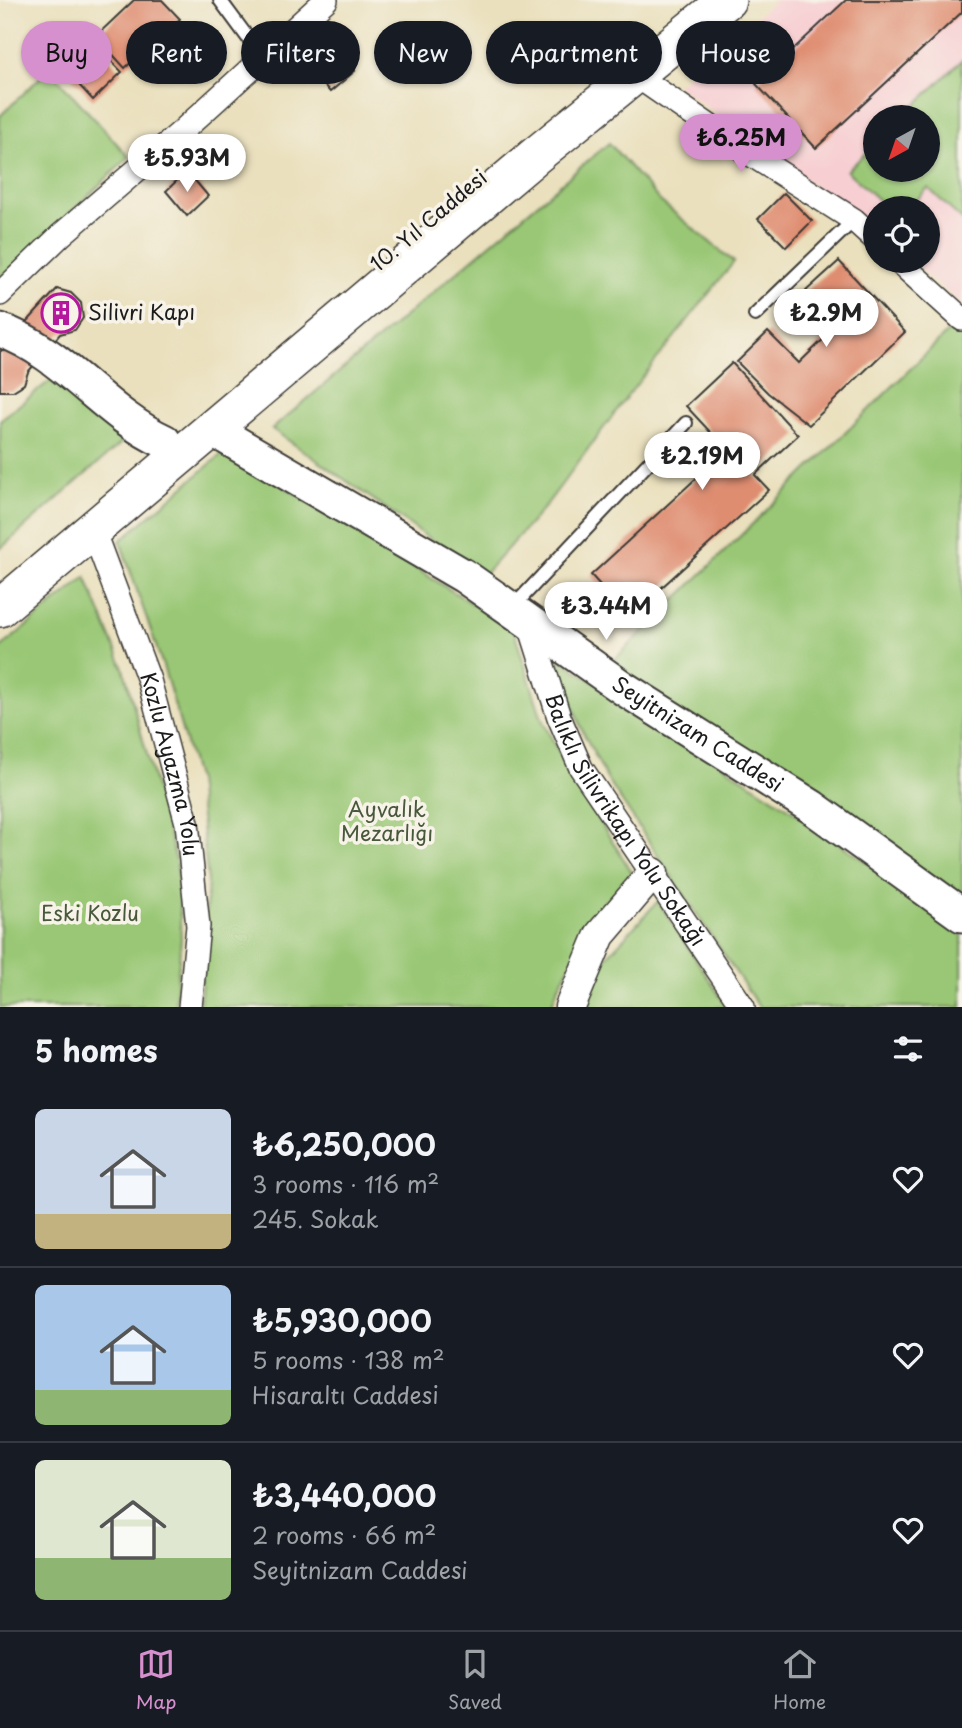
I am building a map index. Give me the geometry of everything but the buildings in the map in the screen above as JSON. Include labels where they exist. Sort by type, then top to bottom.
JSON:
[{"type":"main road","name":"10. Yıl Caddesi","points":[[189,439],[201,414],[693,0]]},
{"type":"main road","name":"10. Yıl Caddesi","points":[[662,52],[727,0]]},
{"type":"main road","name":"10. Yıl Caddesi","points":[[189,439],[295,357],[622,84]]},
{"type":"main road","name":"Seyitnizam Caddesi","points":[[0,330],[15,335],[53,359],[142,431],[189,439],[464,576],[623,688],[812,807],[962,915]]},
{"type":"main road","points":[[0,608],[93,530],[189,439]]},
{"type":"main road","points":[[0,576],[189,439]]},
{"type":"street","points":[[302,21],[326,0]]},
{"type":"street","points":[[0,294],[61,235],[180,133],[241,76]]},
{"type":"street","points":[[648,84],[863,229]]},
{"type":"street","points":[[911,273],[962,319]]},
{"type":"street","name":"Kozlu Ayazma Yolu","points":[[93,530],[149,680],[187,824],[198,926],[190,1007]]},
{"type":"street","name":"Balıklı Silivrikapı Yolu Sokağı","points":[[520,616],[581,768],[743,1007]]},
{"type":"street","points":[[570,1007],[600,935],[653,873]]},
{"type":"lane","points":[[220,0],[241,28]]},
{"type":"lane","points":[[755,315],[853,220]]},
{"type":"lane","points":[[520,616],[686,423]]},
{"type":"shaded area","points":[[776,0],[962,0],[962,305],[925,273],[940,273],[940,196],[863,196],[863,221],[677,85],[795,84],[795,21],[752,21]]},
{"type":"green space","points":[[962,60],[962,220],[940,199],[940,196],[928,188],[920,196],[874,196],[847,171],[863,156],[863,182],[940,182],[940,105],[915,105]]},
{"type":"green space","points":[[33,84],[63,84],[129,157],[0,280],[0,116]]},
{"type":"green space","points":[[609,143],[660,201],[734,262],[626,398],[544,508],[483,576],[272,429]]},
{"type":"green space","points":[[955,325],[962,332],[962,900],[609,665]]},
{"type":"green space","points":[[55,377],[127,438],[0,549],[0,420]]},
{"type":"green space","name":"Ayvalık Mezarlığı","points":[[223,453],[235,456],[513,629],[543,722],[574,781],[633,874],[591,925],[551,1007],[200,1007],[208,881],[197,781],[163,666],[120,541]]},
{"type":"green space","name":"Eski Kozlu","points":[[86,577],[124,670],[177,865],[181,938],[175,1007],[0,1007],[0,648]]},
{"type":"green space","points":[[557,658],[784,805],[962,928],[962,1007],[759,1007],[607,779],[581,728]]},
{"type":"green space","points":[[658,901],[727,1007],[584,1007],[600,964]]},
{"type":"place","name":"Silivri Kapı","points":[[61,313]]}]
